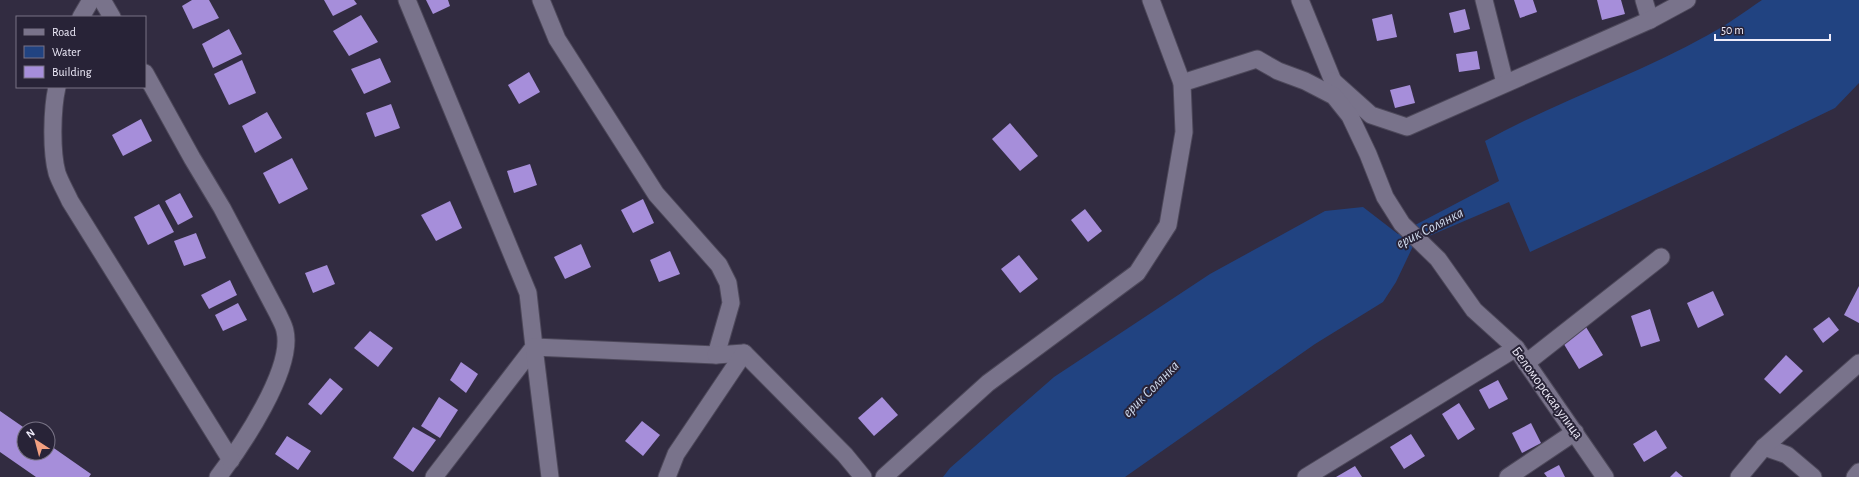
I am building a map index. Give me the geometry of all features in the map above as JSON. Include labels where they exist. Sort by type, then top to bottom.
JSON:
[{"type":"street","points":[[82,16],[91,0]]},
{"type":"street","points":[[102,0],[111,16]]},
{"type":"street","points":[[407,0],[528,293],[550,477]]},
{"type":"street","points":[[541,0],[557,39],[656,194],[719,265],[728,283],[731,303],[716,354]]},
{"type":"street","points":[[884,477],[988,383],[1137,273],[1168,225],[1184,132],[1182,83],[1151,0]]},
{"type":"street","points":[[1300,0],[1344,108]]},
{"type":"street","points":[[1484,0],[1505,83]]},
{"type":"street","points":[[1644,0],[1650,20]]},
{"type":"street","points":[[1333,81],[1371,115],[1407,127],[1650,20],[1687,0]]},
{"type":"street","name":"Беломорская улица","points":[[1182,83],[1257,58],[1278,71],[1305,81],[1334,96],[1350,116],[1368,154],[1385,197],[1402,224],[1438,259],[1474,310],[1516,348],[1576,432],[1605,477]]},
{"type":"street","points":[[146,75],[225,215],[278,314],[285,332],[286,348],[281,367],[265,405],[231,460],[218,477]]},
{"type":"street","points":[[57,88],[53,102],[54,149],[57,173],[70,201],[231,460]]},
{"type":"street","points":[[1526,363],[1661,257]]},
{"type":"street","points":[[534,347],[716,354],[744,353],[846,455],[863,477]]},
{"type":"street","points":[[434,477],[534,347]]},
{"type":"street","points":[[1306,477],[1516,348]]},
{"type":"street","points":[[667,477],[676,454],[744,353]]},
{"type":"street","points":[[1739,477],[1764,447],[1859,363]]},
{"type":"street","points":[[1508,477],[1576,432]]},
{"type":"street","points":[[1764,447],[1787,455],[1813,477]]},
{"type":"street","points":[[1855,477],[1859,472]]},
{"type":"water","name":"ерик Солянка","points":[[1762,0],[1859,0],[1859,83],[1835,108],[1707,170],[1530,252],[1509,202],[1415,242],[1396,282],[1383,302],[1315,344],[1125,477],[943,477],[950,468],[1054,377],[1210,274],[1325,211],[1363,207],[1398,234],[1499,181],[1485,141],[1541,113],[1625,76],[1681,49],[1722,27]]},
{"type":"building","points":[[192,0],[209,0],[219,18],[193,29],[182,6]]},
{"type":"building","points":[[324,0],[354,0],[357,4],[333,16]]},
{"type":"building","points":[[426,0],[448,0],[450,6],[433,14]]},
{"type":"building","points":[[1514,0],[1533,0],[1537,12],[1520,18]]},
{"type":"building","points":[[1597,0],[1621,0],[1625,14],[1602,20]]},
{"type":"building","points":[[1465,9],[1470,29],[1454,33],[1449,13]]},
{"type":"building","points":[[1392,14],[1397,37],[1377,41],[1372,19]]},
{"type":"building","points":[[361,15],[378,42],[349,56],[333,31]]},
{"type":"building","points":[[229,29],[242,54],[213,68],[202,44]]},
{"type":"building","points":[[1477,51],[1480,69],[1459,72],[1456,54]]},
{"type":"building","points":[[380,58],[391,82],[364,94],[351,69]]},
{"type":"building","points":[[242,60],[256,93],[229,105],[214,74]]},
{"type":"building","points":[[529,72],[540,92],[519,104],[508,85]]},
{"type":"building","points":[[1410,85],[1415,103],[1395,108],[1390,90]]},
{"type":"building","points":[[391,104],[400,128],[375,137],[366,113]]},
{"type":"building","points":[[267,112],[282,138],[255,153],[242,126]]},
{"type":"building","points":[[141,119],[152,141],[123,156],[112,135]]},
{"type":"building","points":[[1010,123],[1038,156],[1020,171],[992,139]]},
{"type":"building","points":[[292,158],[308,189],[279,204],[263,173]]},
{"type":"building","points":[[530,164],[537,185],[514,193],[507,171]]},
{"type":"building","points":[[180,193],[193,217],[178,225],[165,201]]},
{"type":"building","points":[[643,199],[654,223],[633,233],[621,210]]},
{"type":"building","points":[[450,201],[462,228],[436,241],[421,215]]},
{"type":"building","points":[[159,204],[174,232],[148,245],[134,217]]},
{"type":"building","points":[[1085,209],[1102,231],[1088,242],[1071,220]]},
{"type":"building","points":[[196,233],[206,258],[184,266],[174,241]]},
{"type":"building","points":[[581,244],[591,267],[565,279],[554,257]]},
{"type":"building","points":[[670,251],[680,274],[659,282],[650,260]]},
{"type":"building","points":[[1019,255],[1038,279],[1020,293],[1001,269]]},
{"type":"building","points":[[327,265],[335,284],[313,293],[305,273]]},
{"type":"building","points":[[230,280],[237,295],[209,309],[201,295]]},
{"type":"building","points":[[1859,286],[1859,323],[1844,315]]},
{"type":"building","points":[[1713,291],[1724,315],[1698,328],[1687,303]]},
{"type":"building","points":[[238,303],[247,320],[223,331],[215,315]]},
{"type":"building","points":[[1650,309],[1660,341],[1641,347],[1631,316]]},
{"type":"building","points":[[1829,317],[1839,330],[1823,343],[1813,329]]},
{"type":"building","points":[[1586,327],[1603,355],[1579,369],[1562,341]]},
{"type":"building","points":[[370,331],[393,348],[378,367],[354,348]]},
{"type":"building","points":[[1786,355],[1803,371],[1780,394],[1764,379]]},
{"type":"building","points":[[461,362],[478,374],[466,393],[450,380]]},
{"type":"building","points":[[330,378],[343,389],[321,415],[308,404]]},
{"type":"building","points":[[1498,380],[1508,399],[1489,409],[1479,390]]},
{"type":"building","points":[[439,397],[458,410],[440,438],[421,426]]},
{"type":"building","points":[[882,397],[898,415],[874,436],[858,418]]},
{"type":"building","points":[[1459,403],[1475,429],[1458,440],[1442,414]]},
{"type":"building","points":[[0,411],[16,422],[16,461],[56,461],[56,450],[91,474],[89,477],[36,477],[0,452]]},
{"type":"building","points":[[642,421],[660,435],[643,456],[625,441]]},
{"type":"building","points":[[1531,423],[1541,443],[1522,453],[1512,433]]},
{"type":"building","points":[[413,427],[436,440],[413,472],[393,458]]},
{"type":"building","points":[[1656,430],[1667,448],[1644,462],[1633,444]]},
{"type":"building","points":[[1411,434],[1425,456],[1404,469],[1390,447]]},
{"type":"building","points":[[287,436],[311,451],[298,470],[275,454]]},
{"type":"building","points":[[1559,465],[1565,477],[1547,477],[1544,473]]},
{"type":"building","points":[[1355,466],[1362,477],[1336,477]]},
{"type":"building","points":[[1676,471],[1683,477],[1670,477]]}]
